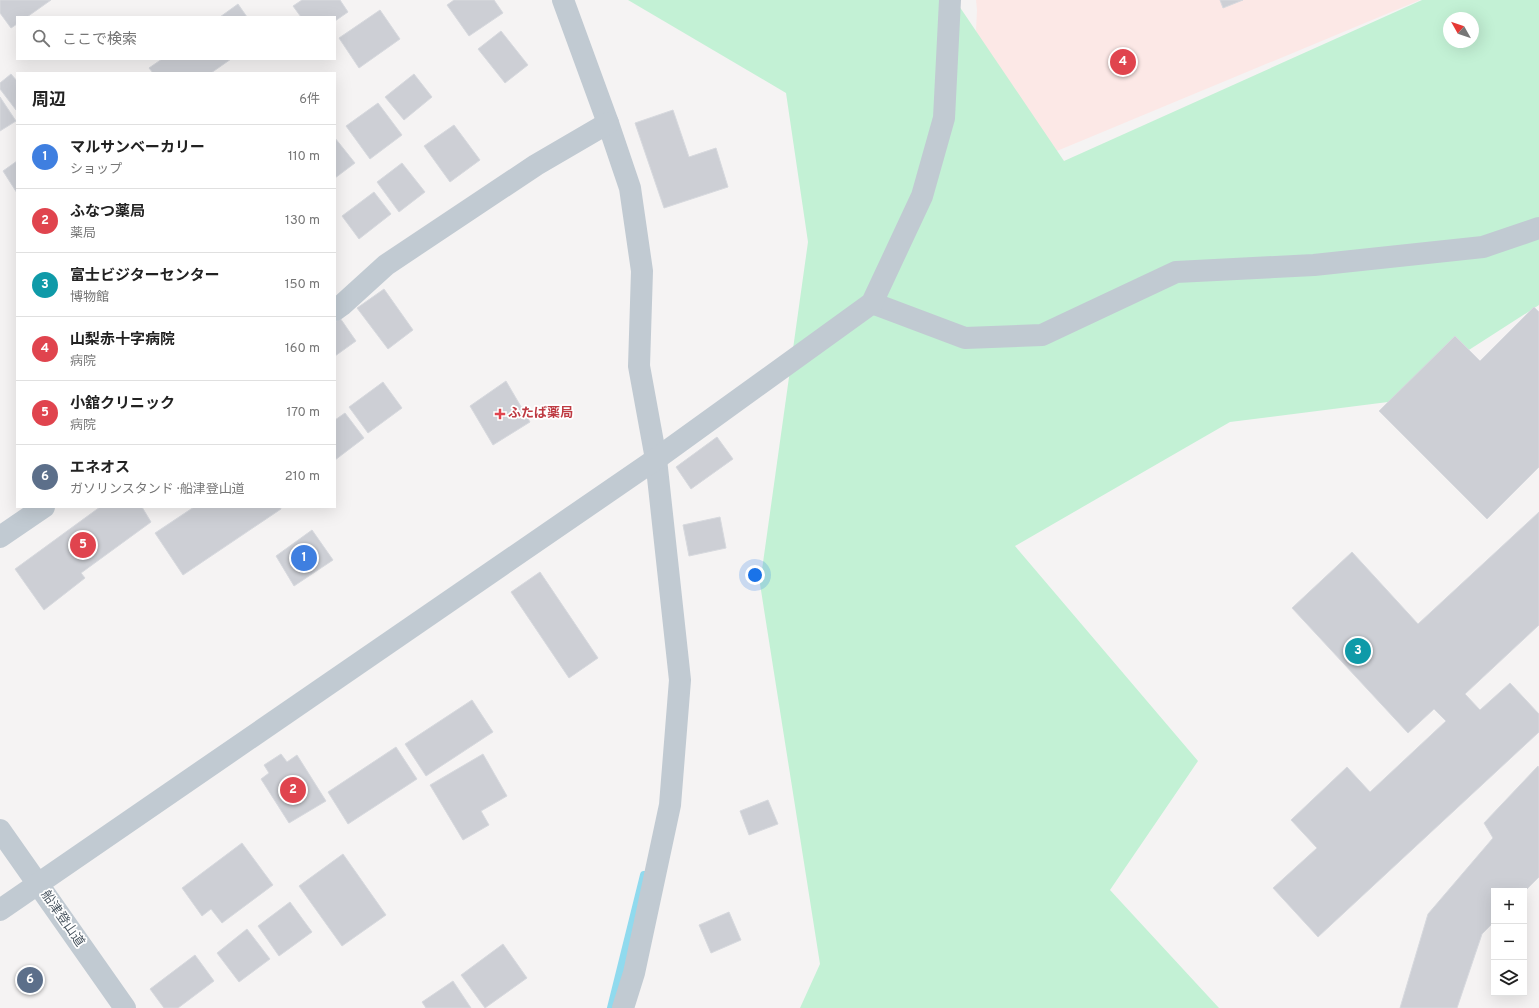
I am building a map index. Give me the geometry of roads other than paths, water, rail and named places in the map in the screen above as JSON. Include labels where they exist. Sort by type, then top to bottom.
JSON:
[{"type":"street","points":[[563,0],[630,188],[642,271],[639,366],[656,458],[680,680],[670,805],[634,973],[624,1008]]},
{"type":"street","points":[[0,910],[656,458],[872,303],[922,196],[944,118],[950,0]]},
{"type":"street","points":[[336,309],[386,266],[536,165],[608,124]]},
{"type":"street","points":[[872,303],[965,338],[1042,335],[1176,272],[1314,265],[1483,247],[1539,228]]},
{"type":"street","points":[[0,537],[43,508]]},
{"type":"street","name":"船津登山道","points":[[0,830],[125,1008]]},
{"type":"waterway","points":[[611,1008],[644,875]]},
{"type":"place","name":"山梨赤十字病院","points":[[1123,62]]},
{"type":"place","name":"ふたば薬局","points":[[500,414]]},
{"type":"place","name":"小舘クリニック","points":[[83,545]]},
{"type":"place","name":"マルサンベーカリー","points":[[304,558]]},
{"type":"place","name":"富士ビジターセンター","points":[[1358,651]]},
{"type":"place","name":"ふなつ薬局","points":[[293,790]]},
{"type":"place","name":"エネオス","points":[[30,980]]}]
